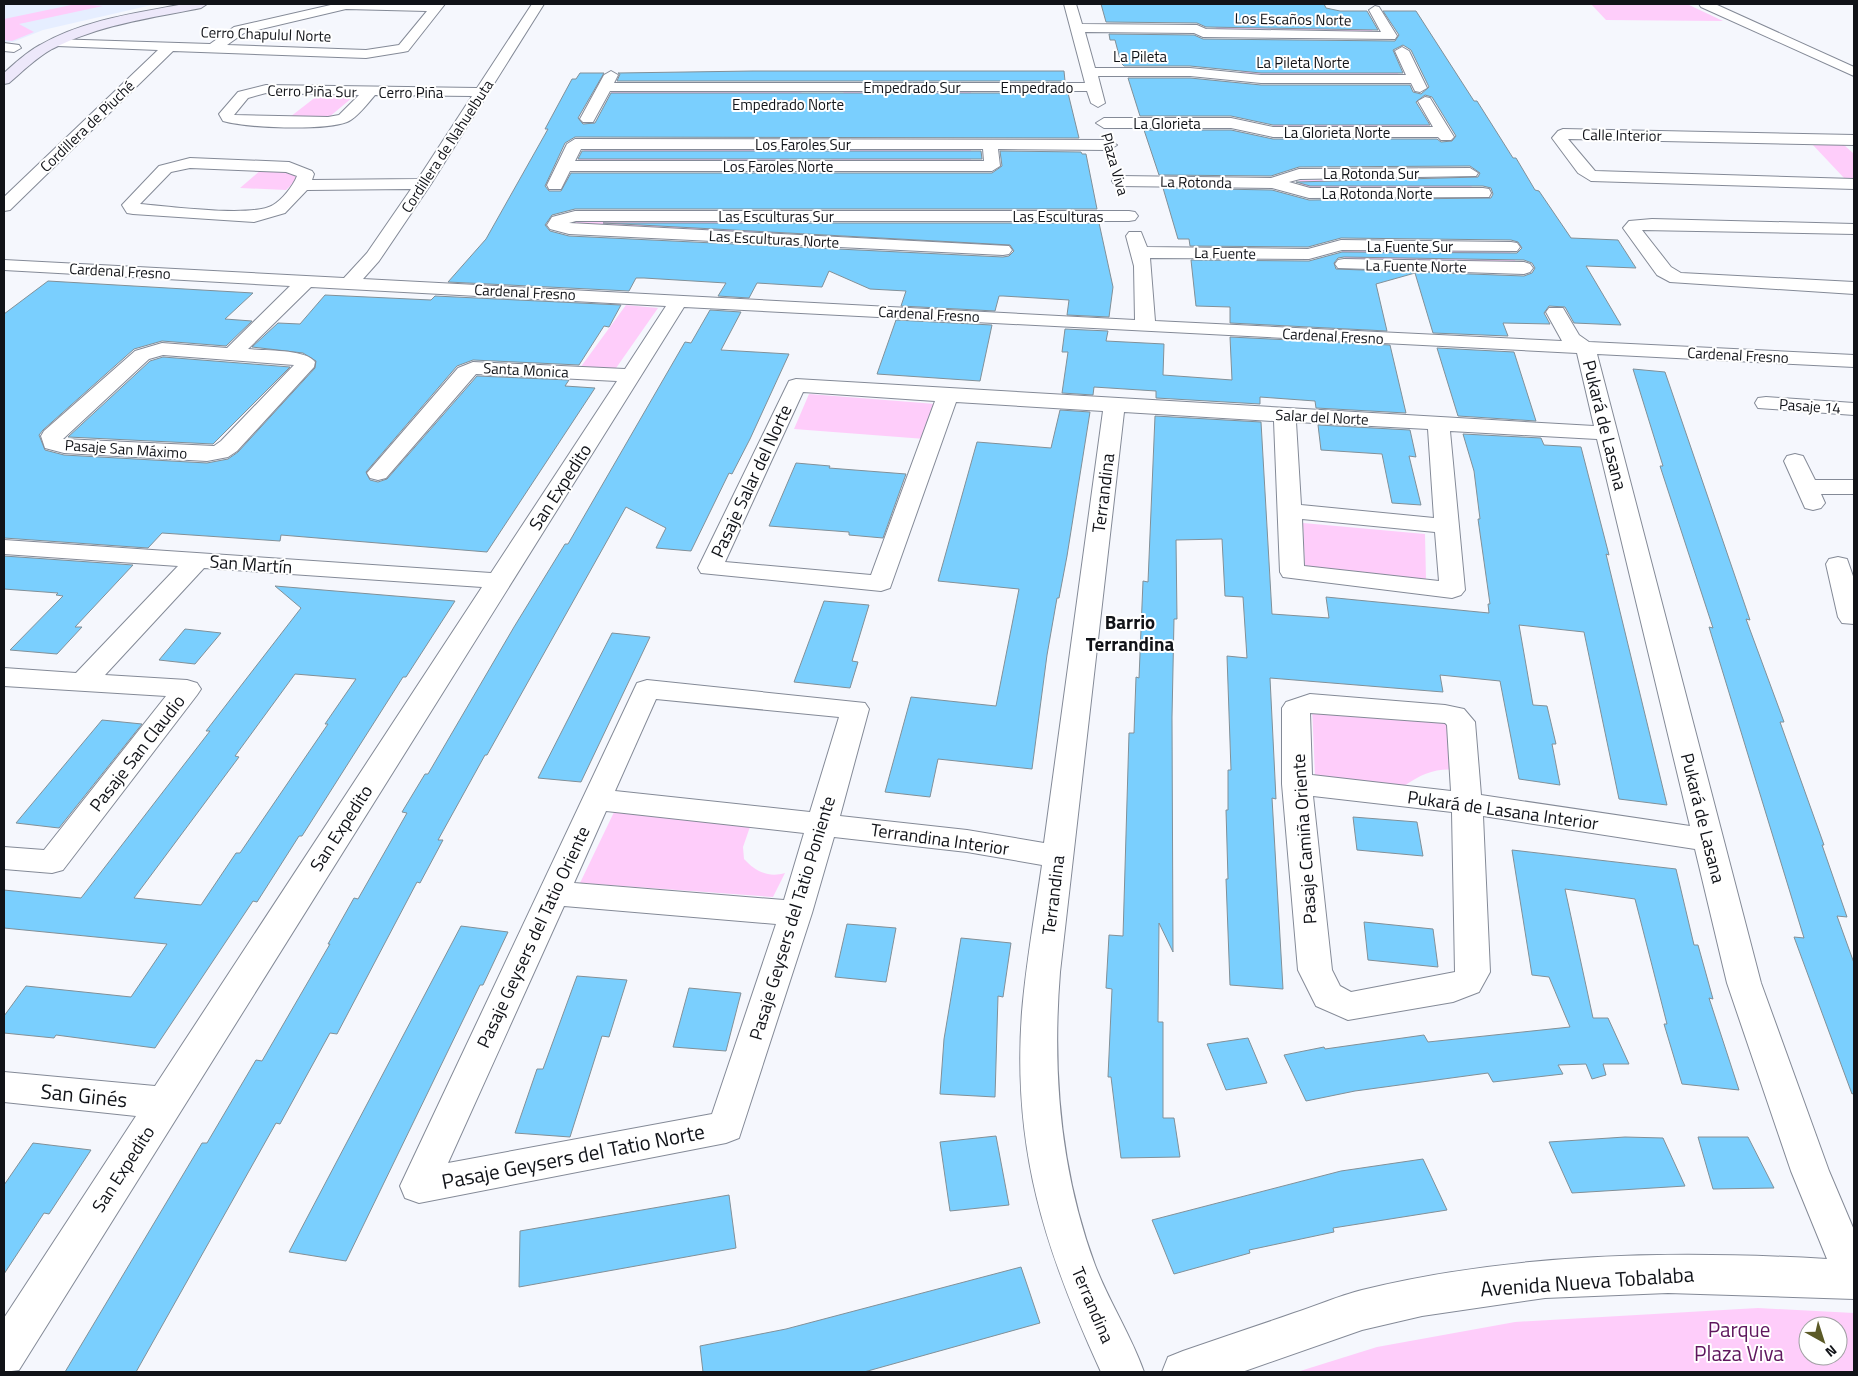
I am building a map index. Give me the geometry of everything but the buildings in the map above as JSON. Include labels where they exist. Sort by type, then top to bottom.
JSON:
[{"type":"main road","points":[[38,36],[96,19],[164,4]]},
{"type":"main road","points":[[4,80],[35,54],[57,42],[96,28],[201,4]]},
{"type":"street","name":"Cordillera de Nahuelbuta","points":[[349,283],[373,257],[423,184],[538,4]]},
{"type":"street","name":"Plaza Viva","points":[[1070,4],[1140,252],[1145,285],[1145,326]]},
{"type":"street","points":[[1705,4],[1854,72]]},
{"type":"street","points":[[213,48],[239,30],[346,5],[438,5]]},
{"type":"street","points":[[406,23],[424,23],[438,5]]},
{"type":"street","points":[[1076,28],[1197,29],[1201,22],[1382,23],[1375,10]]},
{"type":"street","points":[[310,13],[333,21]]},
{"type":"street","name":"Cerro Chapulul Norte","points":[[57,42],[366,54],[403,48],[424,23]]},
{"type":"street","name":"Los Escaños Norte","points":[[1197,29],[1203,34],[1390,36],[1382,23]]},
{"type":"street","name":"Cerro Chapulul Norte","points":[[96,28],[127,45]]},
{"type":"street","name":"Cordillera de Piuché","points":[[4,206],[170,46]]},
{"type":"street","points":[[1402,51],[1434,115],[1415,115]]},
{"type":"street","points":[[1190,72],[1218,68],[1279,65]]},
{"type":"street","points":[[1389,65],[1409,65]]},
{"type":"street","name":"La Pileta","points":[[1091,79],[1190,72]]},
{"type":"street","name":"La Pileta Norte","points":[[1190,72],[1261,79],[1420,89]]},
{"type":"street","name":"Empedrado","points":[[980,87],[1091,79]]},
{"type":"street","name":"Empedrado Sur","points":[[596,104],[608,81],[819,87],[980,87]]},
{"type":"street","points":[[816,104],[819,87]]},
{"type":"street","points":[[980,87],[981,104]]},
{"type":"street","name":"Cerro Piña Sur","points":[[266,89],[370,92],[344,118],[328,122],[239,120],[228,118],[226,114],[243,95],[266,89]]},
{"type":"street","name":"Cerro Piña","points":[[370,92],[481,92]]},
{"type":"street","points":[[588,119],[596,104],[615,104]]},
{"type":"street","name":"La Glorieta Norte","points":[[1231,123],[1273,132],[1445,135],[1434,115]]},
{"type":"street","points":[[1231,123],[1254,116],[1263,116]]},
{"type":"street","name":"La Glorieta","points":[[1104,123],[1231,123]]},
{"type":"street","name":"Calle Interior","points":[[1852,142],[1575,134],[1563,134],[1560,138],[1591,176],[1854,184]]},
{"type":"street","name":"Los Faroles Sur","points":[[564,166],[575,144],[1109,144]]},
{"type":"street","points":[[804,166],[808,144]]},
{"type":"street","name":"Los Faroles Norte","points":[[564,166],[992,166],[990,144]]},
{"type":"street","points":[[1461,159],[1470,173]]},
{"type":"street","points":[[302,185],[306,174],[289,167],[190,163],[165,169],[130,205],[133,209],[254,216],[278,209],[302,185],[423,184]]},
{"type":"street","points":[[555,185],[564,166]]},
{"type":"street","name":"La Rotonda Sur","points":[[1273,183],[1299,174],[1470,173]]},
{"type":"street","name":"La Rotonda Norte","points":[[1273,183],[1309,193],[1486,199],[1470,173]]},
{"type":"street","name":"La Rotonda","points":[[1120,181],[1273,183]]},
{"type":"street","name":"Las Esculturas Sur","points":[[564,218],[575,216],[988,216]]},
{"type":"street","name":"Las Esculturas","points":[[988,216],[1129,216]]},
{"type":"street","name":"Las Esculturas Norte","points":[[564,218],[558,221],[556,225],[559,228],[995,250],[988,216]]},
{"type":"street","points":[[801,240],[807,217]]},
{"type":"street","points":[[1854,229],[1652,224],[1635,225],[1632,228],[1664,271],[1677,278],[1854,288]]},
{"type":"street","points":[[1501,227],[1511,246]]},
{"type":"street","name":"La Fuente Sur","points":[[1309,254],[1341,246],[1511,246]]},
{"type":"street","name":"La Fuente Norte","points":[[1309,254],[1344,264],[1527,274],[1511,246]]},
{"type":"street","name":"La Fuente","points":[[1140,252],[1309,254]]},
{"type":"street","points":[[4,280],[13,265]]},
{"type":"street","name":"Cardenal Fresno","points":[[13,265],[1586,349],[1854,361]]},
{"type":"street","points":[[232,354],[306,281]]},
{"type":"street","name":"San Expedito","points":[[4,1355],[679,300]]},
{"type":"street","points":[[1556,312],[1570,339],[1586,349]]},
{"type":"street","name":"Pasaje San Máximo","points":[[162,349],[232,354],[296,359],[305,362],[304,367],[220,452],[207,454],[64,446],[53,443],[52,436],[142,355],[162,349]]},
{"type":"street","name":"Pukará de Lasana","points":[[1586,349],[1750,1002],[1810,1171],[1854,1279]]},
{"type":"street","name":"Santa Monica","points":[[378,473],[465,372],[472,368],[632,375]]},
{"type":"street","name":"Pasaje Salar del Norte","points":[[948,394],[881,583],[710,568],[796,385],[948,394],[1037,401]]},
{"type":"street","name":"Salar del Norte","points":[[1037,401],[1607,433]]},
{"type":"street","name":"Pasaje 14","points":[[1766,403],[1854,409]]},
{"type":"street","name":"Terrandina","points":[[1114,405],[1058,857],[1041,978],[1037,1026],[1038,1079],[1044,1136],[1054,1196],[1070,1250],[1122,1372]]},
{"type":"street","points":[[1285,415],[1292,572],[1452,590],[1438,423]]},
{"type":"street","points":[[1795,461],[1811,495],[1854,487]]},
{"type":"street","points":[[1289,511],[1447,526]]},
{"type":"street","name":"San Martín","points":[[4,547],[499,582]]},
{"type":"street","points":[[82,682],[198,560]]},
{"type":"street","points":[[1838,564],[1851,600]]},
{"type":"street","name":"Pasaje San Claudio","points":[[4,677],[187,689],[52,862],[4,858]]},
{"type":"street","name":"Pasaje Geysers del Tatio Poniente","points":[[648,689],[855,709],[796,913],[726,1127]]},
{"type":"street","name":"Pasaje Geysers del Tatio Oriente","points":[[419,1186],[648,689]]},
{"type":"street","name":"Pasaje Camiña Oriente","points":[[1310,703],[1454,716],[1461,722],[1467,803],[1473,972],[1467,982],[1453,988],[1348,1006],[1328,996],[1315,970],[1297,784],[1296,708],[1310,703]]},
{"type":"street","name":"Pukará de Lasana Interior","points":[[1297,784],[1467,803],[1708,840]]},
{"type":"street","name":"Terrandina Interior","points":[[596,799],[967,841],[1058,857]]},
{"type":"street","points":[[553,893],[796,913]]},
{"type":"street","name":"San Ginés","points":[[4,1087],[165,1103]]},
{"type":"street","name":"Pasaje Geysers del Tatio Norte","points":[[419,1186],[726,1127]]},
{"type":"street","name":"Avenida Nueva Tobalaba","points":[[1183,1372],[1361,1310],[1456,1291],[1554,1279],[1651,1273],[1752,1273],[1854,1279]]},
{"type":"shaded area","points":[[4,4],[156,4],[43,30],[13,42],[4,42]]},
{"type":"green space","points":[[76,4],[103,6],[19,24],[34,32],[12,41],[4,40],[4,19]]},
{"type":"green space","points":[[1591,4],[1687,4],[1723,21],[1606,20]]},
{"type":"green space","points":[[1215,25],[1369,26],[1374,33],[1218,33]]},
{"type":"green space","points":[[1239,68],[1394,68],[1400,76],[1243,76]]},
{"type":"green space","points":[[613,89],[802,89],[800,102],[607,101]]},
{"type":"green space","points":[[844,90],[971,90],[971,102],[842,101]]},
{"type":"green space","points":[[317,96],[353,97],[328,118],[290,117]]},
{"type":"green space","points":[[1271,120],[1425,120],[1431,129],[1275,129]]},
{"type":"green space","points":[[1812,144],[1844,145],[1854,154],[1854,179],[1845,179]]},
{"type":"green space","points":[[585,148],[791,148],[788,163],[578,162]]},
{"type":"green space","points":[[833,149],[971,150],[971,163],[831,162]]},
{"type":"green space","points":[[262,169],[306,171],[286,190],[240,188]]},
{"type":"green space","points":[[1465,178],[1472,187],[1304,189],[1299,180]]},
{"type":"green space","points":[[574,220],[786,222],[783,235],[573,223]]},
{"type":"green space","points":[[1341,249],[1510,252],[1518,265],[1346,261]]},
{"type":"green space","points":[[626,305],[658,308],[614,371],[580,368]]},
{"type":"green space","points":[[809,394],[936,404],[925,439],[794,429]]},
{"type":"green space","points":[[1303,523],[1425,534],[1426,579],[1305,568]]},
{"type":"green space","points":[[1312,707],[1449,721],[1457,770],[1442,770],[1429,773],[1404,786],[1315,776]]},
{"type":"green space","points":[[616,808],[751,824],[743,847],[744,859],[753,867],[767,874],[785,873],[773,897],[580,883]]},
{"type":"green space","name":"Parque Plaza Viva","points":[[1758,1308],[1854,1313],[1854,1372],[1297,1372],[1377,1347],[1515,1322]]},
{"type":"district","name":"Barrio Terrandina","points":[[1130,632]]}]
